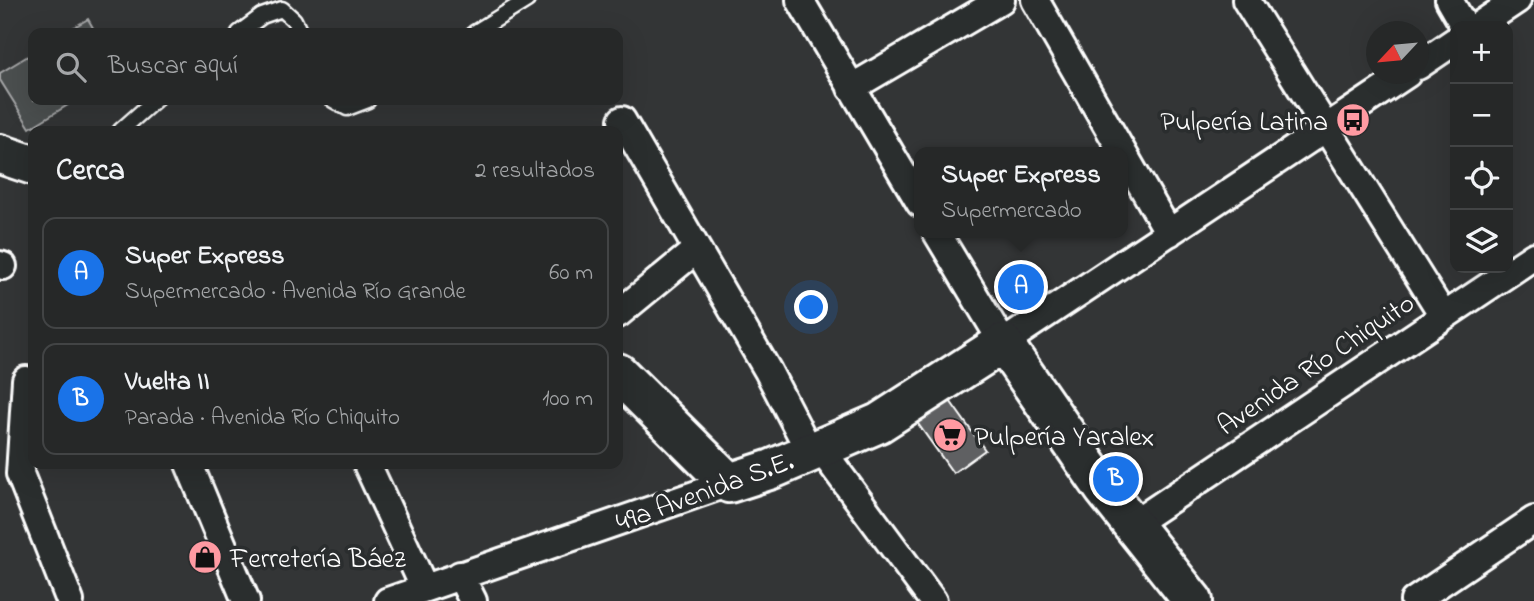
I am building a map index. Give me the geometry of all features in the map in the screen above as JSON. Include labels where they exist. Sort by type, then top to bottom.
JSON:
[{"type":"street","points":[[800,0],[914,195]]},
{"type":"street","points":[[851,88],[1000,0]]},
{"type":"street","points":[[1035,0],[1120,147]]},
{"type":"street","points":[[1246,0],[1443,315]]},
{"type":"street","points":[[1449,0],[1461,21]]},
{"type":"street","points":[[1486,21],[1517,0]]},
{"type":"street","points":[[1429,59],[1450,44]]},
{"type":"street","points":[[1003,343],[1391,84]]},
{"type":"street","points":[[622,120],[815,450],[931,600]]},
{"type":"street","points":[[0,154],[28,163]]},
{"type":"street","points":[[1128,162],[1169,233]]},
{"type":"street","points":[[940,238],[1003,343],[1132,525],[1193,601]]},
{"type":"street","points":[[623,310],[697,249]]},
{"type":"street","name":"Avenida Río Chiquito","points":[[1132,525],[1534,256]]},
{"type":"street","name":"49a Avenida S.E.","points":[[388,601],[729,483],[815,450],[879,423],[1003,343]]},
{"type":"street","points":[[623,376],[729,483]]},
{"type":"street","points":[[26,380],[20,474],[70,601]]},
{"type":"street","points":[[191,469],[246,601]]},
{"type":"street","points":[[369,469],[424,587]]},
{"type":"street","points":[[1414,601],[1534,520]]},
{"type":"street","points":[[460,575],[472,601]]},
{"type":"lane","points":[[482,28],[527,0]]},
{"type":"lane","points":[[246,28],[262,16],[282,9],[294,20],[298,28]]},
{"type":"lane","points":[[126,126],[149,105]]},
{"type":"shaded area","points":[[88,19],[93,28],[73,28]]},
{"type":"shaded area","points":[[28,56],[28,105],[68,105],[33,126],[29,126],[0,80],[0,73]]},
{"type":"building","name":"Pulpería Yaralex","points":[[948,398],[985,450],[953,473],[916,421]]},
{"type":"place","name":"Pulpería Latina","points":[[1353,120]]},
{"type":"place","name":"Super Express","points":[[1021,287]]},
{"type":"place","name":"Pulpería Yaralex","points":[[950,435]]},
{"type":"place","name":"Vuelta II","points":[[1116,479]]},
{"type":"place","name":"Ferretería Báez","points":[[205,557]]}]
